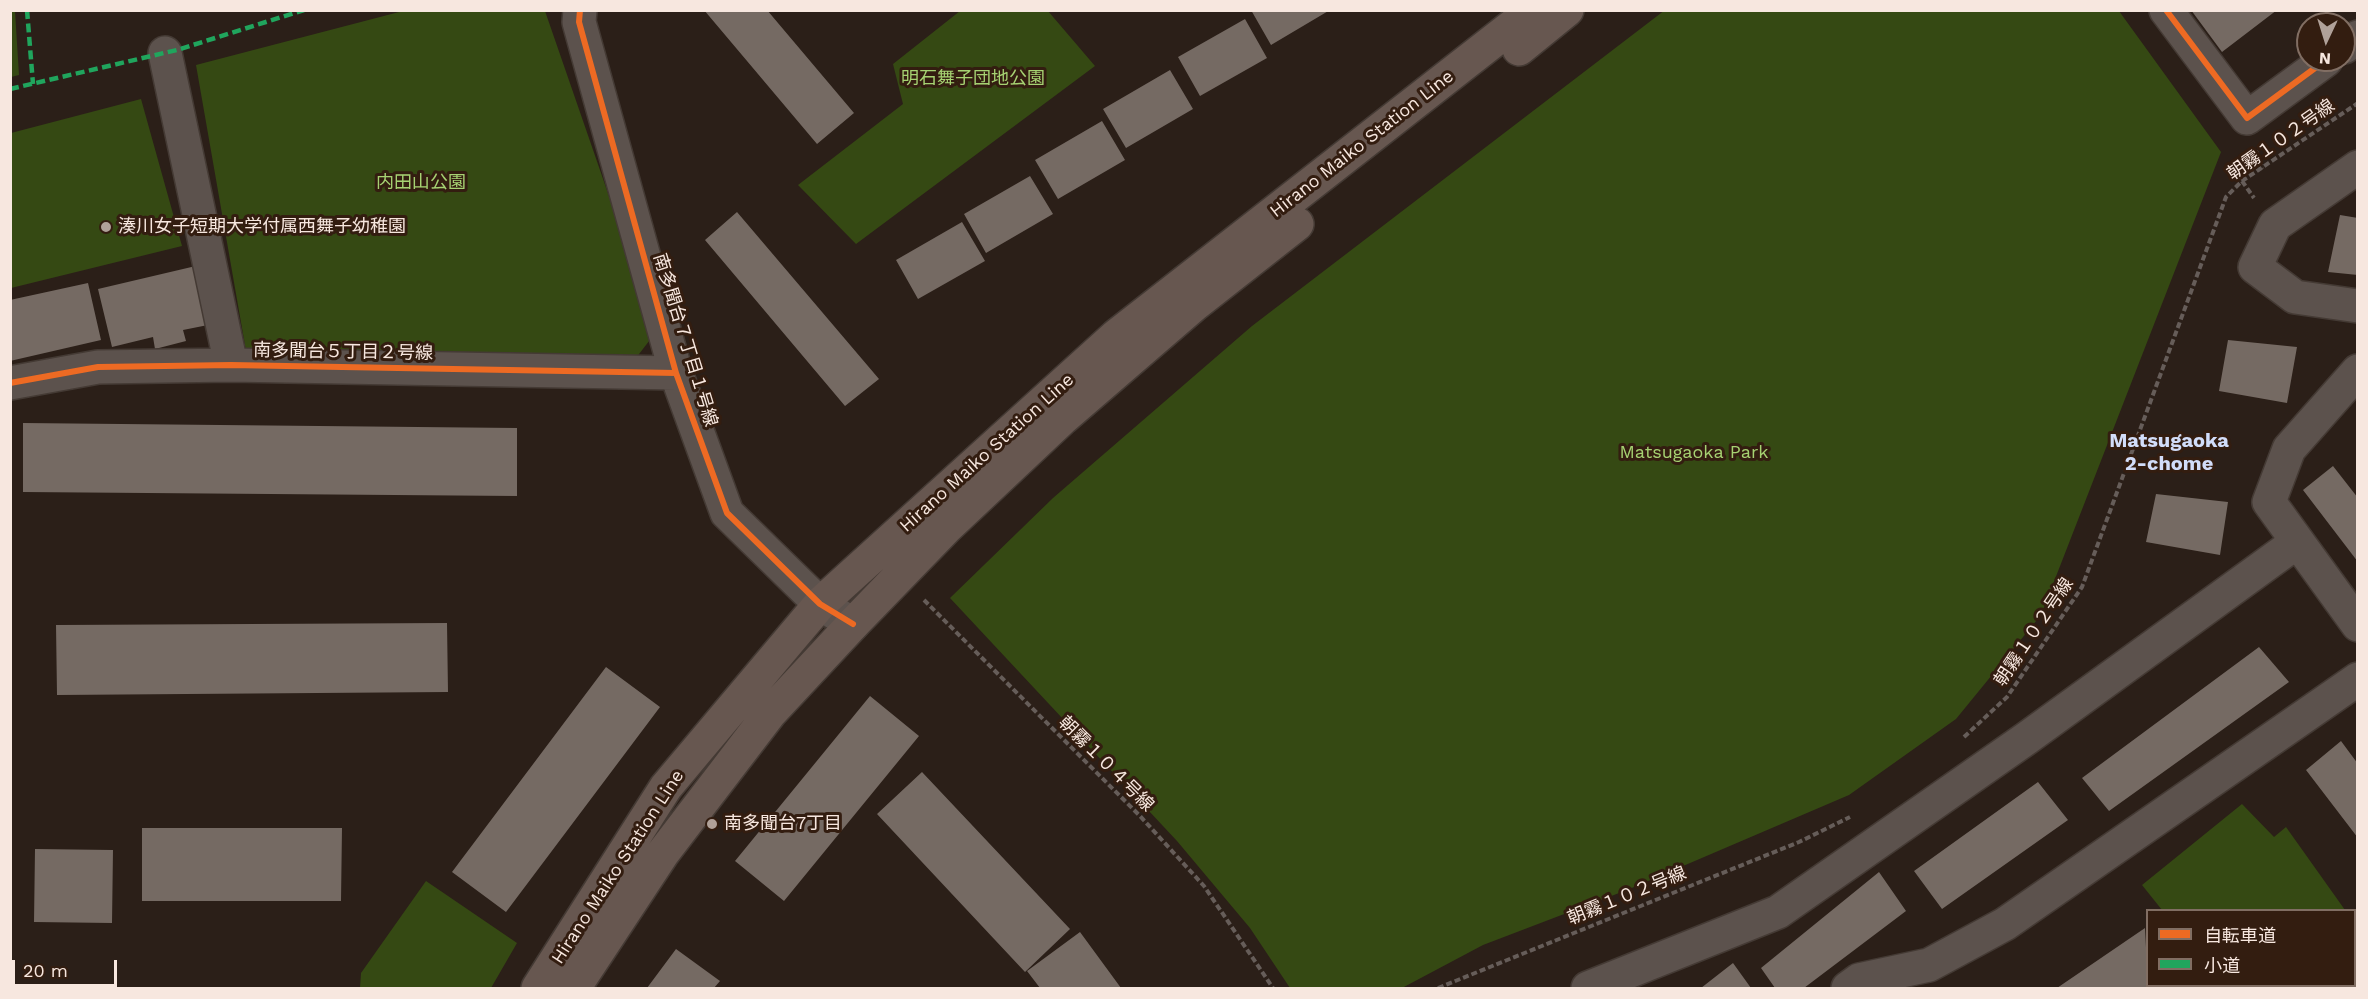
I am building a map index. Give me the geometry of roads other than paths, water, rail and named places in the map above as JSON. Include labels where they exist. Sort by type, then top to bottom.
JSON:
[{"type":"main road","name":"Hirano Maiko Station Line","points":[[538,988],[666,787],[820,604],[1116,336],[1533,10]]},
{"type":"main road","name":"Hirano Maiko Station Line","points":[[574,988],[670,844],[770,713],[946,528],[1063,418],[1194,305],[1567,10]]},
{"type":"street","name":"南多聞台７丁目１号線","points":[[580,10],[579,22],[676,373],[727,513],[820,604],[853,624]]},
{"type":"street","points":[[2166,10],[2247,118],[2310,72]]},
{"type":"street","points":[[165,53],[231,365]]},
{"type":"street","points":[[2358,167],[2275,225],[2255,267],[2295,297],[2358,306]]},
{"type":"street","name":"南多聞台５丁目２号線","points":[[10,383],[98,367],[231,365],[676,373]]},
{"type":"street","points":[[2358,370],[2289,449],[2269,502],[2358,625]]},
{"type":"street","points":[[1588,988],[1778,912],[2027,738],[2297,542]]},
{"type":"street","points":[[1848,988],[1859,980],[1937,977],[2005,924],[2358,679]]},
{"type":"place","name":"湊川女子短期大学付属西舞子幼稚園","points":[[106,227]]},
{"type":"place","name":"南多聞台7丁目","points":[[712,824]]},
{"type":"district","name":"Matsugaoka 2-chome","points":[[2169,452]]},
{"type":"park label","name":"明石舞子団地公園","points":[[973,79]]},
{"type":"park label","name":"内田山公園","points":[[421,183]]},
{"type":"park label","name":"Matsugaoka Park","points":[[1694,453]]}]
